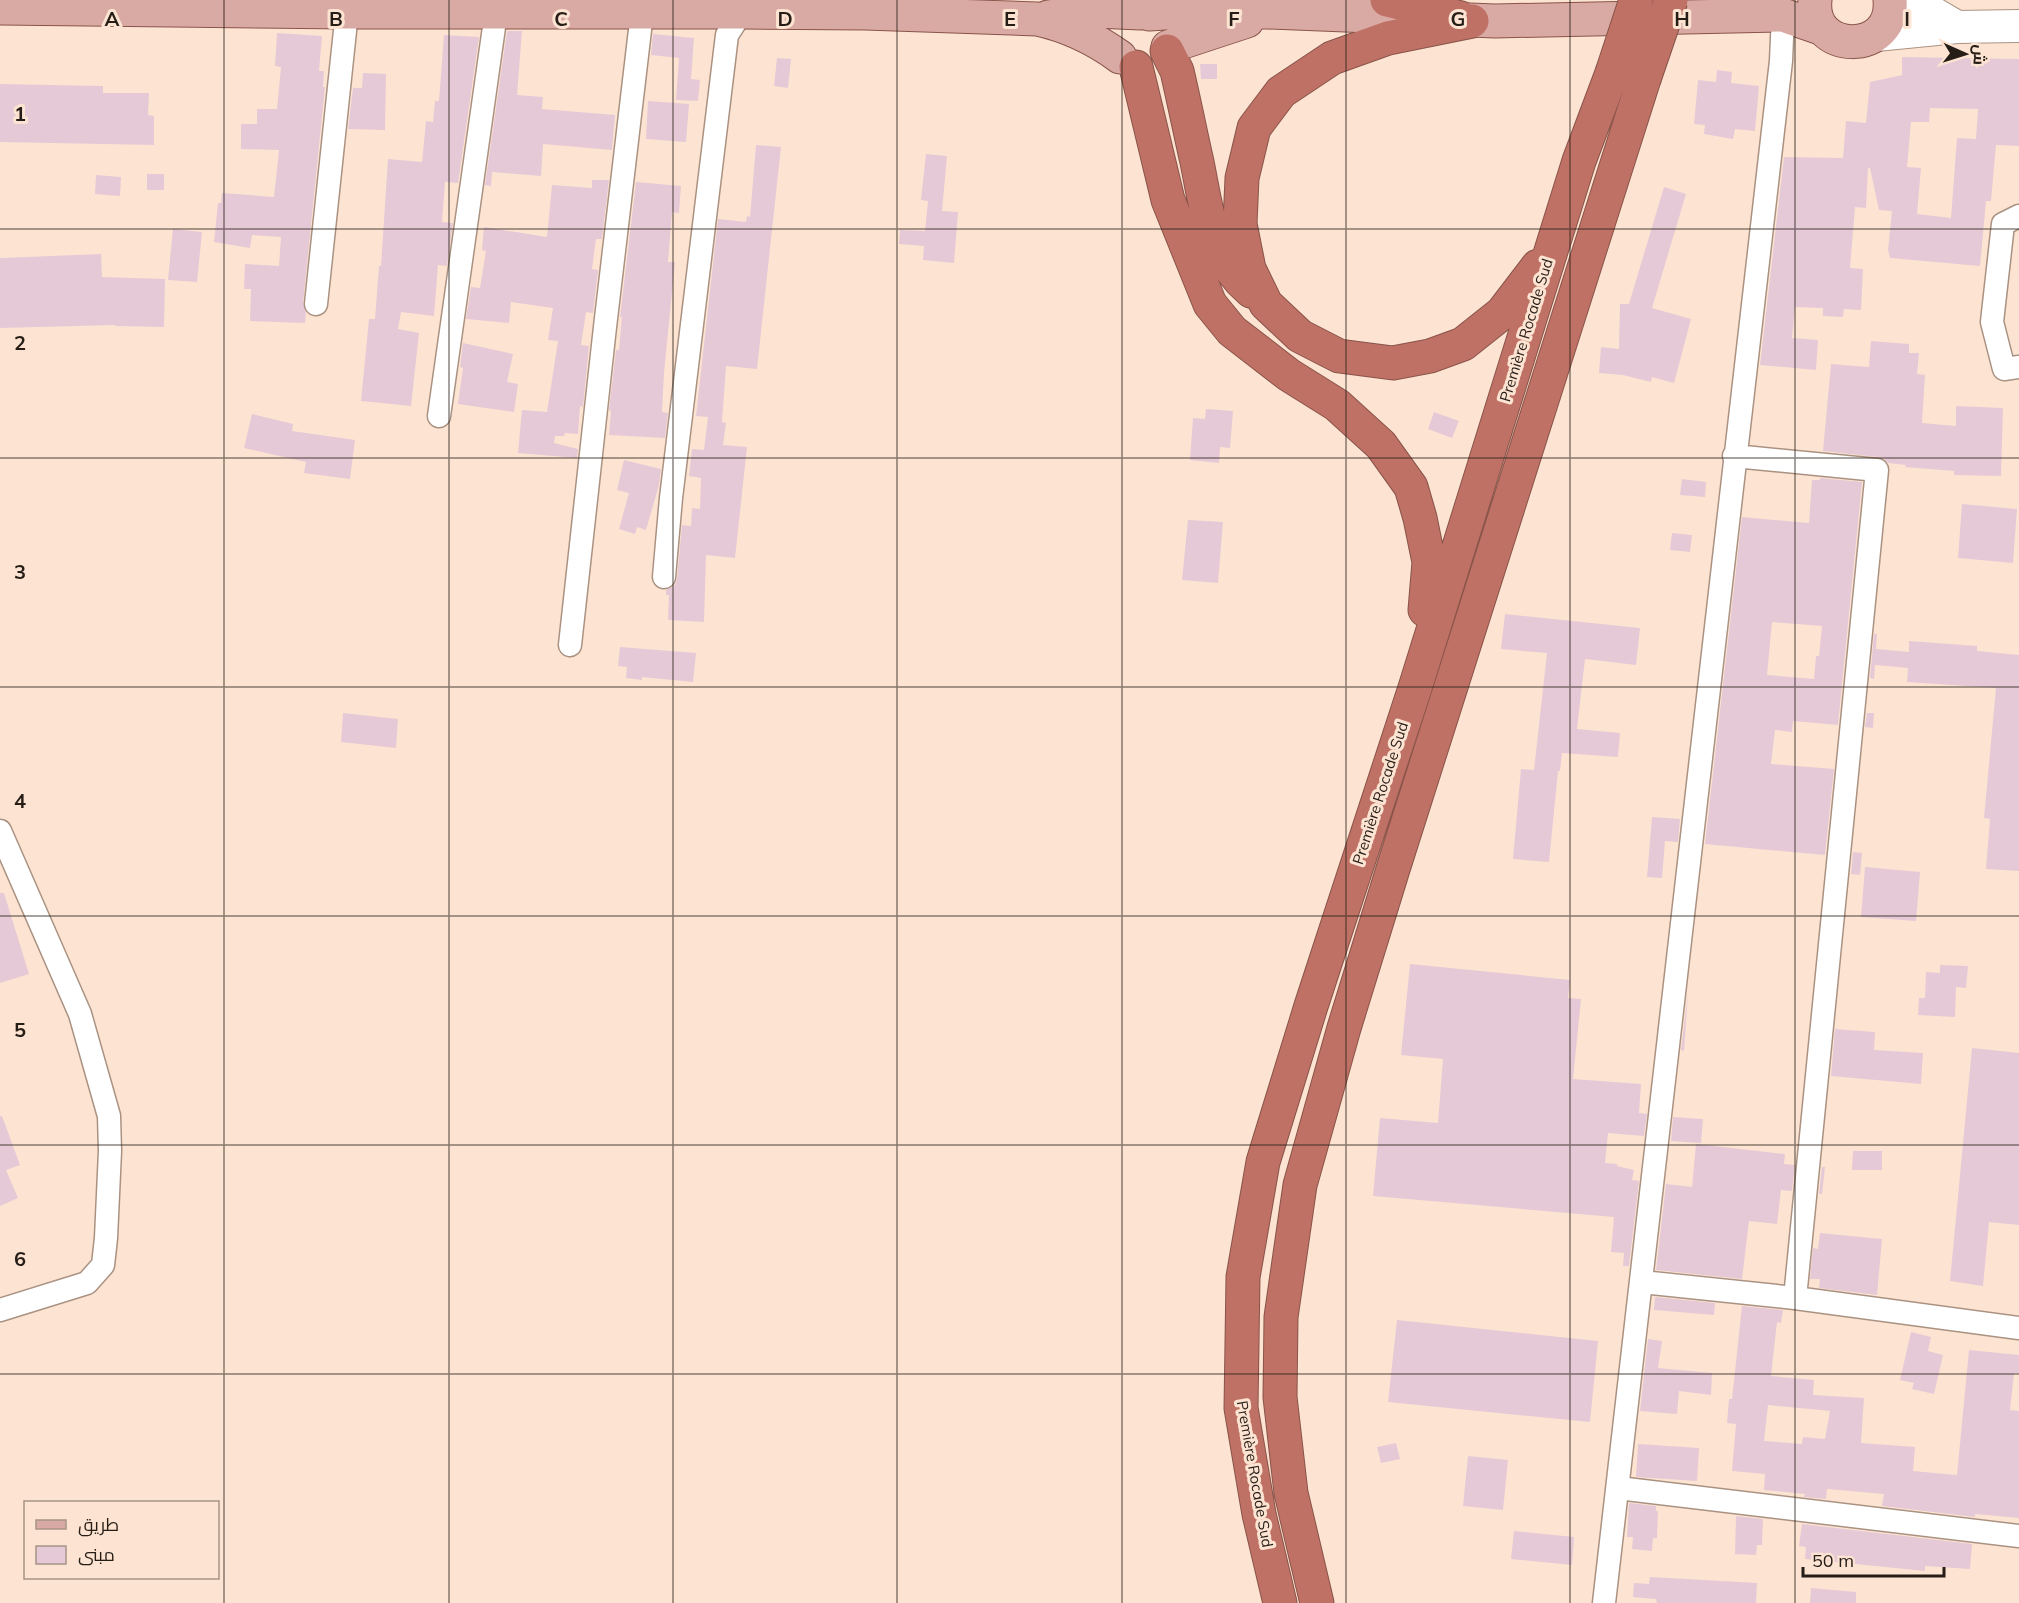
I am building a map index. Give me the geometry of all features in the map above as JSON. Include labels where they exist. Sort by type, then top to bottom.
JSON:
[{"type":"highway","points":[[1387,0],[1472,21]]},
{"type":"highway","name":"Première Rocade Sud","points":[[1280,1603],[1259,1514],[1241,1408],[1243,1277],[1263,1162],[1311,1005],[1415,688],[1579,161],[1636,0]]},
{"type":"highway","points":[[1317,1603],[1291,1492],[1280,1397],[1281,1317],[1300,1185],[1344,1028],[1393,869],[1671,0]]},
{"type":"highway","points":[[1266,304],[1249,269],[1240,224],[1242,178],[1254,128],[1281,92],[1332,57],[1388,38],[1472,21]]},
{"type":"highway","points":[[1168,49],[1177,71],[1209,226],[1222,256],[1242,283],[1300,336],[1339,356],[1393,363],[1430,356],[1463,344],[1502,313],[1539,265],[1579,161]]},
{"type":"highway","points":[[1128,62],[1168,200],[1210,304],[1232,331],[1289,375],[1337,405],[1381,445],[1411,487],[1429,562],[1427,598],[1415,688]]},
{"type":"main road","points":[[1876,35],[1889,17],[1890,0]]},
{"type":"main road","points":[[1911,0],[1957,27]]},
{"type":"main road","points":[[0,9],[88,5],[302,6],[347,12],[642,7],[865,7],[1037,19],[1081,32],[1102,43],[1128,62],[1145,67],[1154,65],[1162,59],[1168,49],[1168,33],[1164,24],[1157,17],[1144,13],[1131,16],[1123,21],[1115,38],[1116,48],[1128,62]]},
{"type":"main road","points":[[1037,19],[1075,7],[1144,13],[1212,10],[1472,21],[1795,8],[1819,14],[1832,37],[1854,43],[1876,35],[1957,27],[2019,26]]},
{"type":"main road","points":[[1168,49],[1203,34],[1275,13]]},
{"type":"street","points":[[664,577],[671,498],[727,35],[746,6]]},
{"type":"street","points":[[570,645],[604,327],[642,7]]},
{"type":"street","points":[[1604,1603],[1781,61],[1795,8]]},
{"type":"street","points":[[439,416],[511,9]]},
{"type":"street","points":[[316,304],[347,12]]},
{"type":"street","points":[[2019,216],[2003,224],[1992,321],[2004,369],[2019,367]]},
{"type":"street","points":[[1734,456],[1877,470],[1795,1298]]},
{"type":"street","points":[[0,831],[80,1014],[109,1116],[110,1151],[103,1265],[87,1283],[0,1310]]},
{"type":"street","points":[[1642,1282],[1795,1298],[2019,1328]]},
{"type":"street","points":[[1618,1488],[2019,1536]]},
{"type":"building","points":[[507,31],[522,31],[517,95],[543,97],[542,109],[615,115],[612,150],[543,144],[541,176],[492,172],[491,186],[485,185]]},
{"type":"building","points":[[277,33],[322,36],[319,71],[324,71],[323,87],[325,87],[303,303],[306,312],[305,323],[250,321],[251,289],[244,289],[245,264],[279,266],[281,237],[252,235],[250,248],[214,242],[218,203],[221,203],[222,193],[274,197],[279,150],[241,149],[241,124],[257,124],[257,109],[277,109],[281,67],[275,66]]},
{"type":"building","points":[[653,34],[694,38],[691,79],[700,80],[698,101],[676,100],[679,58],[651,55]]},
{"type":"building","points":[[444,35],[479,37],[458,183],[445,182],[442,222],[453,223],[447,266],[438,265],[434,316],[401,312],[398,329],[419,333],[411,406],[361,401],[369,319],[375,319],[379,266],[381,266],[388,159],[422,162],[426,121],[433,122],[435,101],[439,101]]},
{"type":"building","points":[[1902,57],[2019,59],[2019,146],[1996,145],[1991,201],[1986,201],[1980,266],[1890,258],[1888,250],[1892,211],[1879,210],[1870,168],[1868,168],[1866,208],[1855,207],[1850,268],[1863,269],[1861,310],[1844,309],[1843,317],[1823,316],[1823,308],[1795,307],[1792,338],[1818,340],[1816,370],[1760,365],[1784,157],[1843,158],[1846,121],[1866,123],[1870,82],[1902,75]],"holes":[[[1930,108],[1978,109],[1976,139],[1957,138],[1951,218],[1917,214],[1921,168],[1907,167],[1911,122],[1929,122]]]},
{"type":"building","points":[[777,58],[791,59],[788,88],[774,86]]},
{"type":"building","points":[[1200,64],[1217,64],[1217,79],[1201,79]]},
{"type":"building","points":[[1717,70],[1732,72],[1731,83],[1759,86],[1755,131],[1735,129],[1733,139],[1704,134],[1705,125],[1694,124],[1698,80],[1716,82]]},
{"type":"building","points":[[363,73],[386,74],[385,130],[348,129],[353,88],[362,88]]},
{"type":"building","points":[[0,84],[103,86],[103,93],[149,93],[148,115],[154,116],[154,145],[0,142]]},
{"type":"building","points":[[648,101],[689,104],[686,142],[646,139]]},
{"type":"building","points":[[756,145],[781,147],[757,369],[726,366],[722,422],[726,423],[723,445],[747,447],[735,558],[706,555],[704,622],[668,620],[669,595],[666,595],[666,590],[675,585],[677,579],[682,525],[691,526],[692,508],[700,509],[701,478],[689,476],[692,449],[704,450],[708,417],[696,416],[718,219],[746,222],[747,216],[750,217]]},
{"type":"building","points":[[926,154],[947,156],[942,211],[958,212],[954,263],[923,260],[924,246],[899,244],[900,230],[925,231],[928,201],[921,200]]},
{"type":"building","points":[[147,174],[164,174],[164,190],[147,190]]},
{"type":"building","points":[[96,175],[121,177],[120,196],[95,194]]},
{"type":"building","points":[[592,180],[609,180],[602,239],[596,239],[592,269],[598,270],[593,313],[586,312],[581,345],[589,346],[583,407],[580,406],[578,434],[565,433],[564,436],[555,436],[554,443],[578,449],[577,458],[518,453],[522,410],[547,412],[558,341],[548,340],[553,308],[511,302],[509,323],[466,319],[471,287],[480,288],[486,251],[482,250],[484,227],[547,237],[552,185],[592,188]]},
{"type":"building","points":[[636,182],[681,186],[679,213],[672,212],[668,262],[675,262],[664,373],[662,412],[668,413],[665,438],[609,435],[611,411],[609,410],[616,350],[619,350],[622,317],[620,317]]},
{"type":"building","points":[[1664,187],[1686,194],[1652,308],[1691,319],[1674,383],[1652,377],[1651,382],[1623,375],[1599,373],[1601,347],[1619,349],[1620,304],[1629,304]]},
{"type":"building","points":[[173,229],[202,232],[197,282],[168,280]]},
{"type":"building","points":[[101,254],[102,277],[165,279],[164,327],[115,325],[0,328],[0,258]]},
{"type":"building","points":[[1871,341],[1909,344],[1909,353],[1919,353],[1917,374],[1925,375],[1922,423],[1956,426],[1956,406],[2003,408],[2001,476],[1954,475],[1954,471],[1905,467],[1906,465],[1888,463],[1878,457],[1823,451],[1831,364],[1869,367]]},
{"type":"building","points":[[463,343],[513,354],[507,382],[518,384],[514,412],[458,404],[463,368],[460,367]]},
{"type":"building","points":[[1206,409],[1233,411],[1230,448],[1220,447],[1219,463],[1190,460],[1193,418],[1205,419]]},
{"type":"building","points":[[1434,412],[1459,421],[1452,438],[1428,429]]},
{"type":"building","points":[[252,414],[293,424],[292,431],[355,440],[350,479],[304,473],[306,462],[244,448]]},
{"type":"building","points":[[624,460],[661,469],[659,485],[646,530],[637,527],[635,534],[619,529],[629,493],[617,490]]},
{"type":"building","points":[[1820,478],[1862,482],[1838,725],[1793,721],[1792,732],[1775,730],[1771,764],[1834,769],[1825,855],[1705,844],[1742,517],[1809,523],[1812,480],[1820,480]],"holes":[[[1772,622],[1822,626],[1814,679],[1767,675]]]},
{"type":"building","points":[[1682,479],[1706,482],[1705,497],[1680,495]]},
{"type":"building","points":[[1962,504],[2017,509],[2013,563],[1958,558]]},
{"type":"building","points":[[1188,520],[1223,522],[1218,583],[1182,580]]},
{"type":"building","points":[[1672,533],[1692,535],[1690,552],[1670,550]]},
{"type":"building","points":[[1505,614],[1640,628],[1636,665],[1585,659],[1577,729],[1620,733],[1618,757],[1562,753],[1560,771],[1558,771],[1549,862],[1513,859],[1521,769],[1534,770],[1547,653],[1501,649]]},
{"type":"building","points":[[1874,634],[1877,634],[1876,649],[1909,652],[1909,641],[1977,646],[1977,651],[2019,655],[2019,871],[1986,869],[1990,819],[1984,818],[1996,688],[1907,682],[1908,668],[1875,665],[1874,679],[1870,678]]},
{"type":"building","points":[[620,647],[696,653],[693,682],[642,677],[642,680],[626,678],[627,667],[618,666]]},
{"type":"building","points":[[343,713],[398,719],[396,748],[341,742]]},
{"type":"building","points":[[1867,713],[1874,713],[1873,728],[1865,727]]},
{"type":"building","points":[[1652,817],[1680,819],[1678,842],[1665,841],[1662,878],[1647,877]]},
{"type":"building","points":[[1853,852],[1862,853],[1860,875],[1851,874]]},
{"type":"building","points":[[1865,867],[1920,872],[1916,921],[1861,917]]},
{"type":"building","points":[[0,893],[4,893],[29,974],[0,983]]},
{"type":"building","points":[[1410,964],[1570,980],[1568,998],[1581,999],[1573,1079],[1641,1084],[1639,1113],[1647,1114],[1644,1136],[1608,1133],[1605,1163],[1617,1164],[1617,1166],[1634,1170],[1632,1180],[1639,1181],[1629,1266],[1623,1266],[1624,1253],[1611,1252],[1614,1217],[1373,1196],[1380,1118],[1438,1123],[1443,1059],[1401,1055]]},
{"type":"building","points":[[1940,965],[1968,966],[1966,988],[1956,987],[1955,1017],[1918,1015],[1919,998],[1925,998],[1926,972],[1940,973]]},
{"type":"building","points":[[1688,993],[1684,1051],[1681,1050]]},
{"type":"building","points":[[1835,1029],[1875,1032],[1874,1050],[1923,1053],[1921,1084],[1831,1076]]},
{"type":"building","points":[[1972,1048],[2019,1053],[2019,1225],[1989,1222],[1983,1286],[1950,1281]]},
{"type":"building","points":[[0,1116],[2,1116],[20,1165],[6,1170],[18,1198],[0,1206]]},
{"type":"building","points":[[1673,1117],[1703,1119],[1701,1143],[1671,1141]]},
{"type":"building","points":[[1696,1144],[1785,1154],[1784,1164],[1795,1165],[1792,1191],[1781,1190],[1777,1224],[1749,1221],[1742,1279],[1656,1270],[1666,1184],[1692,1187]]},
{"type":"building","points":[[1853,1151],[1882,1151],[1882,1170],[1852,1170]]},
{"type":"building","points":[[1822,1167],[1825,1167],[1822,1194],[1819,1194]]},
{"type":"building","points":[[1820,1233],[1882,1239],[1877,1295],[1819,1288],[1820,1279],[1810,1279],[1813,1248],[1818,1249]]},
{"type":"building","points":[[1655,1297],[1715,1303],[1714,1315],[1654,1310]]},
{"type":"building","points":[[1742,1306],[1783,1310],[1781,1323],[1777,1322],[1771,1376],[1814,1380],[1813,1395],[1864,1398],[1861,1443],[1915,1447],[1913,1471],[1957,1475],[1969,1350],[2019,1355],[2019,1373],[2014,1373],[2010,1410],[2019,1411],[2019,1518],[1975,1514],[1975,1517],[1882,1506],[1884,1494],[1827,1489],[1826,1499],[1804,1497],[1805,1494],[1764,1490],[1765,1474],[1732,1471],[1736,1424],[1727,1423],[1729,1399],[1732,1399]],"holes":[[[1768,1405],[1830,1411],[1825,1439],[1803,1437],[1802,1444],[1764,1441]]]},
{"type":"building","points":[[1397,1320],[1598,1341],[1590,1422],[1388,1402]]},
{"type":"building","points":[[1911,1332],[1931,1337],[1928,1351],[1943,1355],[1934,1394],[1912,1389],[1914,1383],[1900,1380]]},
{"type":"building","points":[[1648,1339],[1662,1341],[1658,1368],[1712,1373],[1711,1395],[1679,1391],[1677,1414],[1640,1411]]},
{"type":"building","points":[[1396,1443],[1400,1459],[1381,1463],[1377,1447]]},
{"type":"building","points":[[1638,1444],[1699,1448],[1697,1481],[1636,1477]]},
{"type":"building","points":[[1468,1456],[1508,1460],[1503,1510],[1463,1506]]},
{"type":"building","points":[[1629,1503],[1656,1506],[1656,1511],[1658,1511],[1657,1538],[1653,1538],[1652,1551],[1632,1549],[1633,1537],[1627,1537]]},
{"type":"building","points":[[1736,1516],[1763,1519],[1762,1545],[1757,1545],[1756,1555],[1735,1554]]},
{"type":"building","points":[[1802,1524],[1972,1544],[1970,1569],[1925,1566],[1925,1571],[1805,1559],[1806,1547],[1799,1546]]},
{"type":"building","points":[[1514,1531],[1574,1537],[1572,1565],[1511,1559]]},
{"type":"building","points":[[1650,1577],[1757,1583],[1756,1603],[1657,1603],[1656,1599],[1633,1597],[1634,1583],[1649,1584]]},
{"type":"building","points":[[1811,1588],[1856,1592],[1856,1603],[1810,1603]]}]
